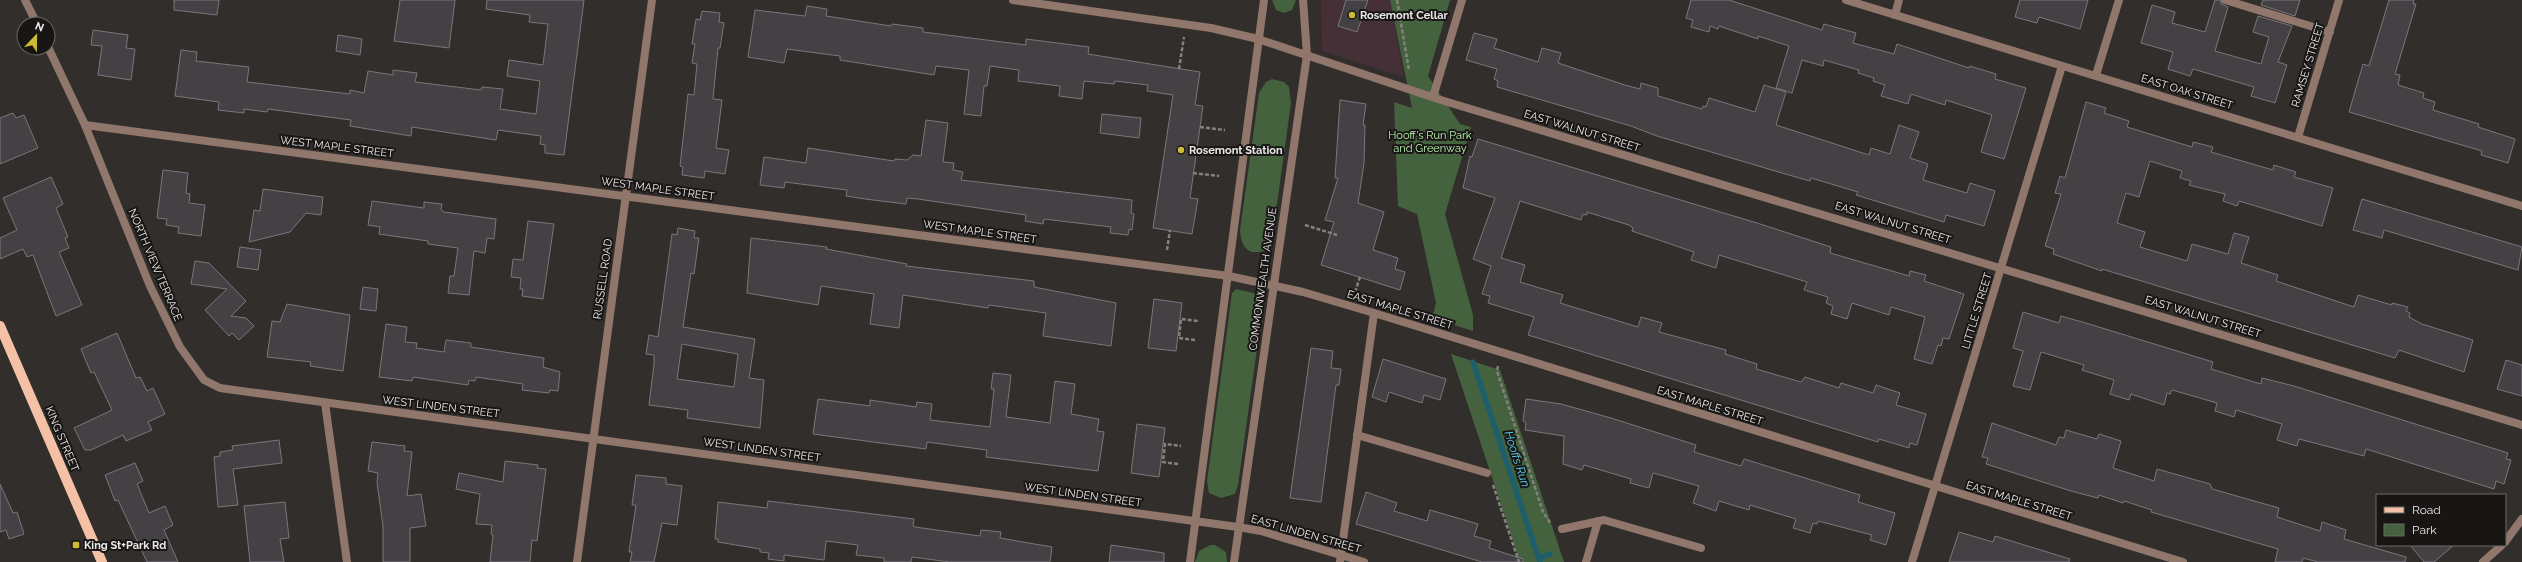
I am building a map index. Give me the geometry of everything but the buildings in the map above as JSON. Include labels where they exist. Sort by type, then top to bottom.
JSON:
[{"type":"main road","name":"KING STREET","points":[[0,326],[102,562]]},
{"type":"street","points":[[26,0],[33,16]]},
{"type":"street","name":"RUSSELL ROAD","points":[[576,562],[652,0]]},
{"type":"street","name":"EAST WALNUT STREET","points":[[1013,0],[1211,28],[1258,39],[1433,98],[2522,425]]},
{"type":"street","points":[[1190,562],[1229,276],[1264,0]]},
{"type":"street","name":"COMMONWEALTH AVENUE","points":[[1234,562],[1307,55],[1303,0]]},
{"type":"street","points":[[1433,98],[1462,0]]},
{"type":"street","name":"EAST OAK STREET","points":[[1846,0],[2522,206]]},
{"type":"street","points":[[1895,15],[1899,0]]},
{"type":"street","points":[[2096,75],[2119,0]]},
{"type":"street","points":[[2225,0],[2330,32]]},
{"type":"street","name":"RAMSEY STREET","points":[[2298,137],[2339,0]]},
{"type":"street","name":"NORTH VIEW TERRACE","points":[[52,56],[85,125],[150,286],[180,347],[204,380],[220,388],[325,403]]},
{"type":"street","name":"LITTLE STREET","points":[[1912,562],[2062,66]]},
{"type":"street","name":"WEST MAPLE STREET","points":[[85,125],[1229,276]]},
{"type":"street","name":"EAST MAPLE STREET","points":[[1229,276],[1273,285],[1374,313],[2183,562]]},
{"type":"street","points":[[1340,559],[1374,313]]},
{"type":"street","points":[[325,403],[347,562]]},
{"type":"street","name":"WEST LINDEN STREET","points":[[325,403],[593,438],[1195,522]]},
{"type":"street","points":[[1357,435],[1487,473]]},
{"type":"street","points":[[2506,541],[2522,519]]},
{"type":"street","points":[[1558,528],[1604,520],[1701,548]]},
{"type":"street","points":[[1586,562],[1598,521]]},
{"type":"street","name":"EAST LINDEN STREET","points":[[1195,522],[1238,527],[1340,559],[1364,562]]},
{"type":"street","points":[[2483,562],[2501,546]]},
{"type":"path","points":[[1397,0],[1408,70]]},
{"type":"path","points":[[1179,69],[1184,36]]},
{"type":"path","points":[[1200,127],[1225,130]]},
{"type":"path","points":[[1193,174],[1219,176]]},
{"type":"path","points":[[1305,225],[1337,235]]},
{"type":"path","points":[[1167,250],[1170,230]]},
{"type":"path","points":[[1355,292],[1360,277]]},
{"type":"path","points":[[1195,340],[1179,338],[1179,328],[1181,319],[1198,321]]},
{"type":"path","points":[[1498,366],[1497,371],[1543,512],[1558,528]]},
{"type":"path","points":[[1178,464],[1163,462],[1163,453],[1165,444],[1181,446]]},
{"type":"path","points":[[1487,473],[1491,477],[1519,562]]},
{"type":"shaded area","points":[[1321,0],[1390,0],[1404,77],[1322,51]]},
{"type":"green space","points":[[1272,0],[1296,0],[1292,10],[1284,13],[1276,10]]},
{"type":"green space","name":"Hooff's Run Park and Greenway","points":[[1390,0],[1450,0],[1428,76],[1460,124],[1471,127],[1445,214],[1473,315],[1473,331],[1432,318],[1436,303],[1417,214],[1398,206],[1394,102],[1412,108]]},
{"type":"green space","points":[[1272,79],[1284,82],[1289,87],[1291,103],[1272,240],[1264,251],[1253,252],[1249,251],[1244,245],[1240,230],[1259,93],[1266,82]]},
{"type":"green space","points":[[1236,289],[1262,295],[1264,299],[1238,485],[1235,494],[1221,498],[1209,493],[1207,481],[1232,293]]},
{"type":"green space","points":[[1451,354],[1500,370],[1564,562],[1520,562]]},
{"type":"green space","points":[[1210,545],[1215,545],[1226,552],[1227,562],[1195,562],[1199,551]]},
{"type":"waterway","name":"Hooffs Run","points":[[1473,362],[1540,562]]},
{"type":"waterway","points":[[1539,558],[1550,554]]},
{"type":"place","name":"Rosemont Cellar","points":[[1352,15]]},
{"type":"place","name":"Rosemont Station","points":[[1181,150]]},
{"type":"place","name":"King St+Park Rd","points":[[76,545]]}]
